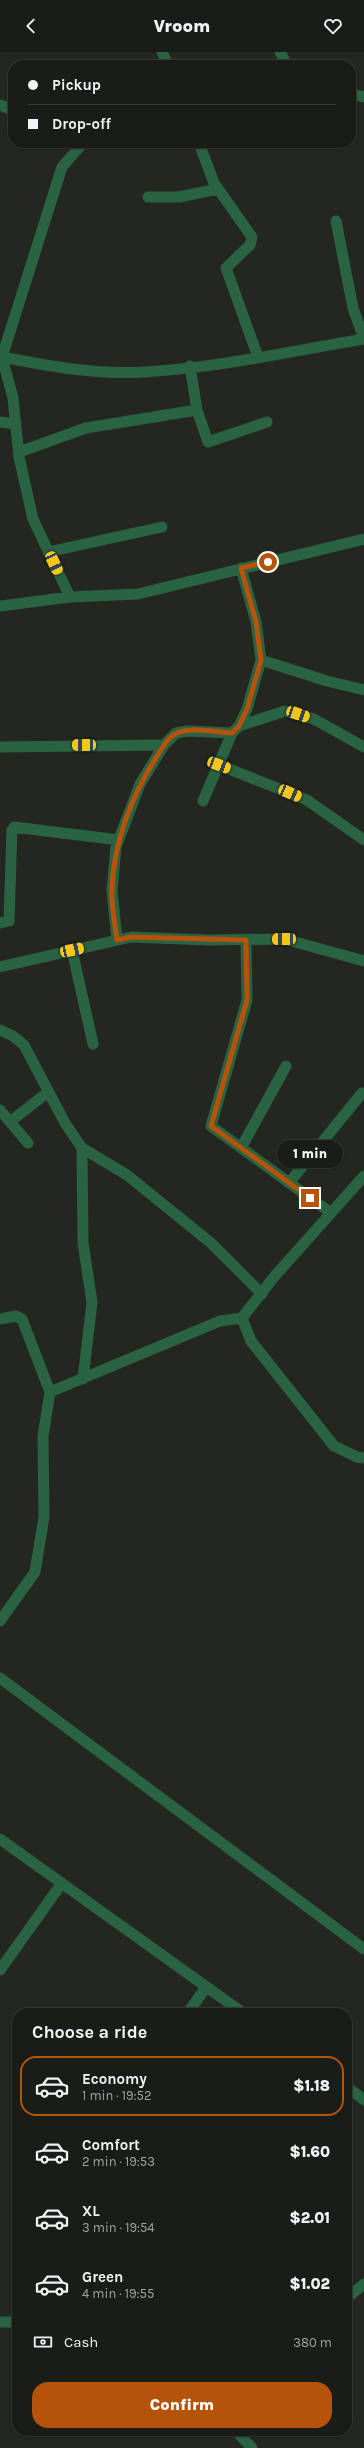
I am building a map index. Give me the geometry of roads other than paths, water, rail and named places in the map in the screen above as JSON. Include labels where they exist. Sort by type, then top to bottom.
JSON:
[{"type":"street","points":[[70,597],[34,519],[19,452],[13,398],[3,369],[2,349],[62,166],[78,148]]},
{"type":"street","points":[[201,148],[218,189],[252,237],[250,245],[226,268],[258,357]]},
{"type":"street","points":[[148,197],[179,197],[218,189]]},
{"type":"street","points":[[2,349],[68,369],[143,372],[258,357],[364,339],[353,308],[336,221]]},
{"type":"street","points":[[190,366],[197,410],[208,442],[267,422]]},
{"type":"street","points":[[19,452],[86,428],[197,410]]},
{"type":"street","points":[[0,422],[16,424]]},
{"type":"street","points":[[48,552],[162,527]]},
{"type":"street","points":[[0,606],[70,597],[138,594],[364,538]]},
{"type":"street","points":[[203,801],[235,730],[247,709],[261,660],[256,622],[241,568]]},
{"type":"street","points":[[261,660],[327,681],[364,690]]},
{"type":"street","points":[[117,940],[112,890],[119,840],[140,784],[164,745],[176,733],[187,731],[235,730],[285,711],[314,719],[364,747]]},
{"type":"street","points":[[0,747],[164,745]]},
{"type":"street","points":[[219,765],[307,800],[364,840]]},
{"type":"street","points":[[0,923],[9,921],[12,830],[14,827],[119,840]]},
{"type":"street","points":[[0,967],[131,937],[246,940],[284,939],[364,961]]},
{"type":"street","points":[[246,940],[247,1000],[211,1126],[331,1213]]},
{"type":"street","points":[[72,950],[93,1044]]},
{"type":"street","points":[[0,1030],[13,1036],[24,1045],[65,1123],[82,1148],[127,1175],[212,1243],[262,1294]]},
{"type":"street","points":[[241,1148],[286,1066]]},
{"type":"street","points":[[11,1121],[48,1092]]},
{"type":"street","points":[[289,1183],[362,1093]]},
{"type":"street","points":[[0,1110],[11,1121],[28,1143]]},
{"type":"street","points":[[82,1148],[84,1243],[92,1302],[83,1379]]},
{"type":"street","points":[[50,1392],[220,1321],[242,1318],[274,1277],[364,1176]]},
{"type":"street","points":[[0,1319],[16,1316],[22,1319],[50,1392],[43,1436],[44,1517],[35,1572],[0,1621]]},
{"type":"street","points":[[242,1318],[251,1341],[334,1446],[357,1457],[364,1458]]},
{"type":"street","points":[[0,1678],[364,1949]]},
{"type":"street","points":[[0,1839],[236,2008]]},
{"type":"street","points":[[0,1970],[62,1883]]},
{"type":"street","points":[[191,2008],[206,1987]]},
{"type":"street","points":[[352,2092],[364,2100]]},
{"type":"street","points":[[352,2294],[364,2284]]},
{"type":"street","points":[[0,2322],[12,2322]]},
{"type":"street","points":[[241,2436],[252,2448]]}]
